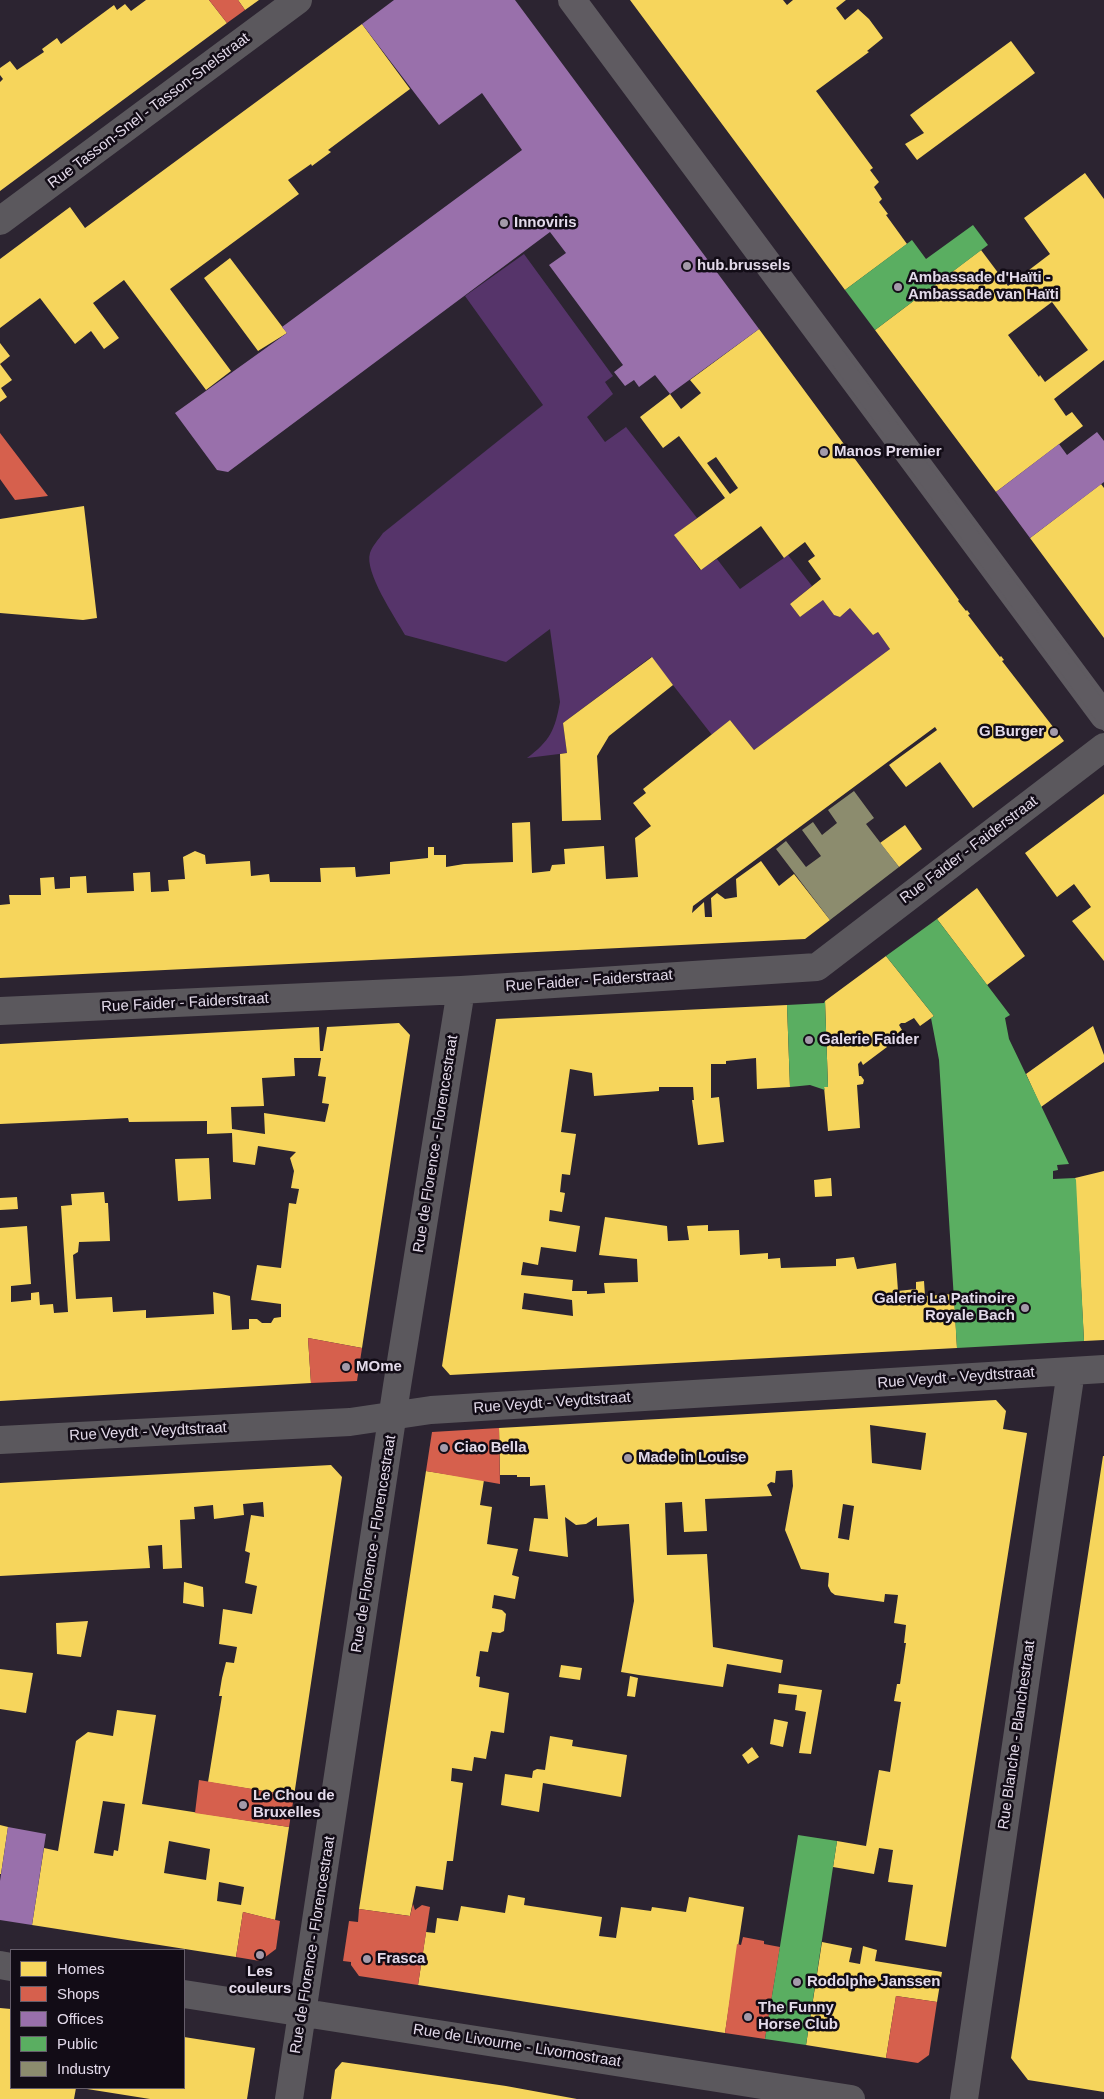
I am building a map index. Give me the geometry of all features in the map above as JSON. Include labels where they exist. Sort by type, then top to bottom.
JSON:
[{"type":"main road","points":[[572,0],[1104,716]]},
{"type":"street","name":"Rue Tasson-Snel - Tasson-Snelstraat","points":[[0,221],[298,0]]},
{"type":"street","name":"Rue Faider - Faiderstraat","points":[[0,1011],[461,990],[816,967],[1104,747]]},
{"type":"street","name":"Rue de Florence - Florencestraat","points":[[289,2099],[393,1416],[461,990]]},
{"type":"street","name":"Rue Veydt - Veydtstraat","points":[[0,1440],[350,1422],[431,1410],[1104,1368]]},
{"type":"street","name":"Rue Blanche - Blanchestraat","points":[[964,2099],[1071,1370]]},
{"type":"street","name":"Rue de Livourne - Livornostraat","points":[[185,1994],[851,2099]]},
{"type":"shaded area","points":[[524,254],[613,376],[605,382],[613,394],[587,417],[605,442],[626,427],[697,518],[675,535],[700,570],[717,559],[740,589],[788,555],[812,586],[790,604],[800,617],[823,600],[834,615],[840,617],[850,608],[873,635],[878,632],[890,649],[754,750],[730,720],[712,735],[651,657],[563,723],[567,753],[527,758],[541,746],[550,734],[556,720],[560,702],[550,629],[506,662],[405,635],[376,583],[369,561],[370,553],[383,533],[543,405],[465,296]]},
{"type":"building: Homes","points":[[146,0],[209,0],[227,23],[0,191],[0,82],[3,79],[0,75],[0,68],[10,61],[17,70],[44,52],[42,49],[57,38],[61,44],[114,5],[117,10],[125,4],[131,11]]},
{"type":"building: Homes","points":[[238,0],[259,0],[245,10]]},
{"type":"building: Homes","points":[[630,0],[783,0],[787,5],[793,0],[846,0],[836,8],[845,20],[858,9],[869,19],[883,38],[867,51],[869,52],[816,91],[873,168],[870,170],[879,182],[874,187],[882,199],[879,202],[907,244],[845,290]]},
{"type":"building: Homes","points":[[362,24],[410,89],[328,150],[331,152],[288,180],[299,194],[170,289],[231,371],[206,390],[124,280],[93,303],[119,338],[104,349],[91,331],[75,344],[40,298],[0,328],[0,259],[70,207],[85,228]]},
{"type":"building: Homes","points":[[1011,41],[1035,73],[917,160],[905,144],[924,133],[910,115]]},
{"type":"building: Homes","points":[[1085,173],[1104,199],[1104,360],[1054,399],[1066,416],[1072,412],[1083,426],[996,492],[875,330],[981,250],[1008,286],[1050,254],[1024,218]],"holes":[[[1052,302],[1088,350],[1045,382],[1040,375],[1039,377],[1008,335]]]},
{"type":"building: Homes","points":[[230,258],[287,333],[258,351],[204,278]]},
{"type":"building: Homes","points":[[759,329],[958,601],[970,614],[968,615],[1004,660],[1002,661],[1064,741],[973,808],[940,762],[906,787],[889,765],[937,730],[935,727],[693,906],[692,913],[704,902],[705,917],[712,917],[711,898],[717,893],[725,899],[737,897],[736,879],[761,861],[779,886],[794,874],[830,920],[805,939],[0,978],[0,905],[10,904],[9,895],[41,895],[40,878],[54,877],[55,889],[70,888],[70,877],[86,876],[87,893],[134,891],[133,873],[150,872],[151,892],[169,891],[168,880],[185,879],[183,857],[195,851],[205,855],[206,864],[250,861],[251,876],[269,874],[270,882],[321,882],[320,868],[355,867],[356,877],[390,874],[390,862],[428,858],[428,847],[434,847],[434,855],[446,855],[446,867],[464,864],[513,862],[512,823],[530,822],[532,873],[550,871],[552,865],[565,864],[564,849],[604,846],[606,879],[638,877],[635,838],[651,826],[633,803],[646,793],[643,789],[730,720],[754,750],[890,649],[878,632],[873,635],[850,608],[840,617],[834,615],[823,600],[800,617],[790,604],[821,579],[808,561],[815,556],[805,542],[784,558],[761,526],[701,570],[674,535],[725,498],[679,436],[663,448],[640,417],[670,394],[681,409],[701,393],[690,380]],"holes":[[[716,457],[738,488],[730,494],[707,463]]]},
{"type":"building: Homes","points":[[0,343],[10,356],[0,364]]},
{"type":"building: Homes","points":[[0,364],[12,380],[1,388],[7,397],[0,402]]},
{"type":"building: Homes","points":[[1101,484],[1104,488],[1104,638],[1030,538]]},
{"type":"building: Homes","points":[[84,506],[97,618],[83,620],[0,613],[0,519]]},
{"type":"building: Homes","points":[[652,657],[673,685],[609,736],[597,756],[601,820],[562,821],[560,754],[567,753],[563,723]]},
{"type":"building: Homes","points":[[1104,794],[1104,961],[1072,921],[1091,907],[1074,884],[1057,897],[1025,853]]},
{"type":"building: Homes","points":[[905,825],[922,849],[899,867],[880,843]]},
{"type":"building: Homes","points":[[977,888],[1025,956],[987,985],[937,919]]},
{"type":"building: Homes","points":[[886,956],[934,1016],[920,1026],[914,1018],[901,1023],[899,1025],[902,1030],[884,1043],[887,1047],[863,1065],[861,1061],[858,1064],[859,1076],[864,1080],[863,1084],[857,1085],[860,1128],[828,1131],[824,1087],[828,1087],[825,1001]]},
{"type":"building: Homes","points":[[787,1005],[790,1087],[757,1089],[756,1058],[726,1061],[726,1064],[711,1064],[711,1098],[719,1097],[724,1142],[698,1145],[692,1100],[694,1100],[693,1087],[659,1087],[659,1091],[594,1096],[592,1073],[570,1069],[561,1132],[576,1134],[570,1175],[562,1174],[560,1192],[565,1193],[562,1212],[550,1210],[549,1221],[580,1226],[576,1252],[541,1247],[538,1265],[523,1262],[521,1275],[573,1280],[572,1291],[587,1291],[587,1294],[605,1293],[604,1283],[638,1282],[637,1259],[599,1255],[605,1217],[667,1226],[668,1241],[689,1240],[687,1226],[708,1225],[708,1231],[739,1230],[740,1255],[768,1253],[768,1259],[780,1258],[781,1268],[836,1266],[836,1259],[854,1257],[857,1269],[896,1263],[898,1291],[916,1289],[916,1282],[924,1281],[925,1296],[954,1294],[957,1348],[450,1375],[442,1366],[496,1019]],"holes":[[[524,1293],[572,1300],[573,1316],[522,1309]]]},
{"type":"building: Homes","points":[[399,1023],[410,1035],[362,1348],[308,1338],[311,1383],[0,1401],[0,1228],[27,1226],[31,1284],[11,1286],[11,1302],[31,1300],[31,1293],[39,1292],[40,1305],[53,1304],[54,1313],[68,1312],[61,1206],[72,1205],[71,1194],[104,1192],[105,1203],[108,1203],[110,1241],[79,1242],[78,1252],[73,1255],[76,1299],[112,1297],[113,1312],[146,1310],[146,1318],[214,1314],[213,1292],[230,1296],[232,1330],[249,1329],[249,1319],[257,1319],[262,1323],[271,1323],[274,1318],[281,1317],[281,1304],[251,1300],[257,1265],[281,1268],[289,1203],[296,1204],[299,1189],[291,1188],[294,1171],[290,1158],[296,1152],[258,1146],[255,1165],[233,1162],[232,1133],[207,1134],[207,1121],[129,1122],[128,1118],[0,1124],[0,1044],[319,1027],[320,1051],[323,1051],[327,1027]],"holes":[[[294,1058],[321,1058],[318,1076],[326,1077],[322,1103],[329,1104],[325,1122],[264,1113],[265,1134],[232,1129],[231,1107],[264,1106],[262,1078],[295,1076]]]},
{"type":"building: Homes","points":[[1093,1026],[1104,1055],[1104,1062],[1041,1107],[1026,1074]]},
{"type":"building: Homes","points":[[209,1158],[211,1199],[178,1201],[175,1159]]},
{"type":"building: Homes","points":[[1104,1171],[1104,1340],[1084,1341],[1075,1178]]},
{"type":"building: Homes","points":[[831,1178],[832,1196],[815,1197],[814,1180]]},
{"type":"building: Homes","points":[[17,1197],[18,1209],[0,1210],[0,1198]]},
{"type":"building: Homes","points":[[996,1400],[1006,1411],[1003,1429],[1027,1433],[946,1947],[905,1940],[913,1885],[888,1882],[893,1850],[879,1848],[874,1874],[833,1867],[837,1841],[866,1846],[879,1770],[890,1772],[901,1702],[894,1701],[897,1684],[900,1684],[906,1643],[904,1643],[906,1625],[894,1623],[898,1595],[885,1594],[884,1602],[835,1595],[828,1586],[829,1573],[801,1569],[785,1530],[793,1486],[792,1470],[776,1471],[775,1483],[771,1482],[767,1485],[772,1496],[705,1499],[707,1531],[684,1532],[682,1502],[665,1503],[667,1555],[707,1554],[713,1647],[783,1660],[781,1673],[727,1664],[723,1687],[639,1675],[621,1672],[634,1601],[629,1524],[597,1526],[597,1517],[586,1524],[576,1525],[565,1517],[568,1557],[529,1551],[534,1518],[548,1519],[545,1485],[530,1486],[530,1477],[500,1475],[499,1428]],"holes":[[[870,1425],[926,1433],[921,1470],[872,1463]],[[843,1504],[854,1506],[849,1540],[838,1538]]]},
{"type":"building: Homes","points":[[1103,1456],[1104,2092],[1028,2080],[1011,2058]]},
{"type":"building: Homes","points":[[331,1465],[342,1477],[294,1796],[208,1782],[222,1696],[219,1696],[222,1678],[226,1662],[234,1663],[237,1647],[219,1644],[223,1609],[252,1614],[257,1586],[245,1583],[250,1553],[245,1551],[251,1515],[264,1517],[263,1502],[243,1504],[244,1515],[214,1519],[213,1505],[194,1507],[195,1519],[180,1520],[182,1568],[163,1569],[162,1545],[148,1546],[150,1568],[0,1576],[0,1483]]},
{"type":"building: Homes","points":[[426,1471],[484,1480],[480,1505],[492,1507],[487,1544],[518,1549],[512,1575],[519,1577],[515,1599],[494,1595],[492,1608],[502,1610],[506,1614],[504,1631],[500,1633],[492,1632],[488,1652],[480,1651],[476,1676],[480,1677],[479,1687],[509,1693],[504,1733],[491,1731],[486,1759],[474,1757],[472,1771],[452,1768],[451,1781],[463,1783],[453,1861],[447,1861],[443,1890],[416,1886],[410,1916],[359,1909]]},
{"type":"building: Homes","points":[[184,1582],[203,1587],[204,1607],[183,1603]]},
{"type":"building: Homes","points":[[88,1621],[81,1657],[57,1654],[56,1623]]},
{"type":"building: Homes","points":[[561,1665],[582,1668],[580,1680],[559,1677]]},
{"type":"building: Homes","points":[[0,1669],[33,1673],[26,1713],[0,1709]]},
{"type":"building: Homes","points":[[630,1676],[638,1678],[635,1697],[627,1696]]},
{"type":"building: Homes","points":[[779,1684],[822,1690],[811,1754],[799,1753],[806,1712],[795,1710],[797,1695],[778,1693]]},
{"type":"building: Homes","points":[[117,1710],[156,1715],[142,1804],[289,1827],[275,1920],[243,1912],[236,1957],[32,1925],[44,1848],[58,1851],[76,1741],[88,1732],[113,1736]],"holes":[[[103,1801],[125,1804],[118,1851],[114,1850],[113,1856],[94,1853]],[[169,1841],[210,1849],[206,1880],[164,1873]],[[219,1882],[244,1887],[241,1905],[217,1901]]]},
{"type":"building: Homes","points":[[774,1719],[788,1722],[783,1747],[770,1744]]},
{"type":"building: Homes","points":[[550,1736],[573,1740],[572,1746],[627,1755],[621,1797],[543,1783],[539,1812],[501,1805],[505,1774],[532,1778],[533,1771],[537,1769],[545,1770]]},
{"type":"building: Homes","points":[[752,1747],[759,1757],[748,1764],[742,1755]]},
{"type":"building: Homes","points":[[0,1825],[8,1827],[1,1874],[0,1874]]},
{"type":"building: Homes","points":[[508,1895],[525,1898],[524,1905],[602,1917],[599,1936],[616,1938],[621,1907],[651,1911],[652,1907],[686,1912],[689,1897],[744,1907],[725,2033],[418,1985],[426,1932],[435,1933],[437,1918],[458,1921],[461,1906],[505,1913]]},
{"type":"building: Homes","points":[[822,1942],[852,1948],[849,1962],[860,1964],[863,1946],[877,1950],[875,1961],[942,1972],[937,2002],[896,1996],[886,2058],[806,2045]]},
{"type":"building: Homes","points":[[0,2008],[10,2009],[10,2089],[76,2089],[74,2099],[0,2099]]},
{"type":"building: Homes","points":[[185,2037],[255,2048],[247,2099],[150,2099],[87,2089],[185,2089]]},
{"type":"building: Homes","points":[[342,2062],[506,2086],[577,2099],[331,2099],[335,2070]]},
{"type":"building: Shops","points":[[209,0],[238,0],[245,10],[227,23]]},
{"type":"building: Shops","points":[[0,433],[48,496],[15,500],[0,479]]},
{"type":"building: Shops","points":[[308,1338],[362,1348],[357,1381],[311,1383]]},
{"type":"building: Shops","points":[[499,1428],[500,1484],[426,1471],[432,1432]]},
{"type":"building: Shops","points":[[199,1780],[294,1796],[289,1827],[195,1813]]},
{"type":"building: Shops","points":[[413,1904],[415,1910],[422,1905],[430,1907],[418,1985],[359,1976],[351,1962],[343,1961],[349,1921],[358,1922],[359,1909],[410,1916]]},
{"type":"building: Shops","points":[[243,1912],[280,1921],[276,1949],[260,1961],[236,1957]]},
{"type":"building: Shops","points":[[743,1937],[764,1941],[764,1944],[780,1947],[765,2039],[725,2033],[737,1944],[741,1945]]},
{"type":"building: Shops","points":[[896,1996],[937,2002],[929,2055],[918,2063],[886,2058]]},
{"type":"building: Offices","points":[[394,0],[515,0],[759,329],[670,394],[655,375],[639,387],[634,380],[625,386],[614,372],[623,365],[549,265],[566,253],[550,232],[228,472],[217,470],[175,413],[287,333],[282,327],[522,150],[482,93],[439,125],[362,24]]},
{"type":"building: Offices","points":[[1097,432],[1104,441],[1104,482],[1030,538],[996,492],[1059,444],[1067,455]]},
{"type":"building: Offices","points":[[8,1827],[46,1834],[32,1925],[0,1920],[0,1881]]},
{"type":"building: Public","points":[[973,225],[988,245],[875,330],[845,290],[912,240],[926,259]]},
{"type":"building: Public","points":[[937,919],[1010,1015],[1005,1018],[1009,1039],[1069,1164],[1057,1165],[1058,1170],[1053,1171],[1053,1179],[1075,1178],[1076,1180],[1084,1341],[957,1348],[939,1060],[931,1018],[934,1016],[886,956]]},
{"type":"building: Public","points":[[825,1001],[828,1087],[824,1087],[825,1090],[810,1085],[790,1087],[787,1005],[824,1003]]},
{"type":"building: Public","points":[[798,1835],[837,1841],[806,2045],[765,2039]]},
{"type":"building: Industry","points":[[854,791],[874,818],[866,824],[899,867],[830,920],[776,849],[786,841],[806,867],[821,856],[802,830],[813,822],[822,835],[837,823],[828,810]]},
{"type":"tram line","points":[[562,0],[1104,731]]},
{"type":"tram line","points":[[583,0],[1104,701]]},
{"type":"place","name":"Innoviris","points":[[504,223]]},
{"type":"place","name":"hub.brussels","points":[[687,266]]},
{"type":"place","name":"Ambassade d'Haïti - Ambassade van Haïti","points":[[898,287]]},
{"type":"place","name":"Manos Premier","points":[[824,452]]},
{"type":"place","name":"G Burger","points":[[1054,732]]},
{"type":"place","name":"Galerie Faider","points":[[809,1040]]},
{"type":"place","name":"Galerie La Patinoire Royale Bach","points":[[1025,1308]]},
{"type":"place","name":"MOme","points":[[346,1367]]},
{"type":"place","name":"Ciao Bella","points":[[444,1448]]},
{"type":"place","name":"Made in Louise","points":[[628,1458]]},
{"type":"place","name":"Le Chou de Bruxelles","points":[[243,1805]]},
{"type":"place","name":"Les couleurs","points":[[260,1955]]},
{"type":"place","name":"Frasca","points":[[367,1959]]},
{"type":"place","name":"Rodolphe Janssen","points":[[797,1982]]},
{"type":"place","name":"The Funny Horse Club","points":[[748,2017]]}]
